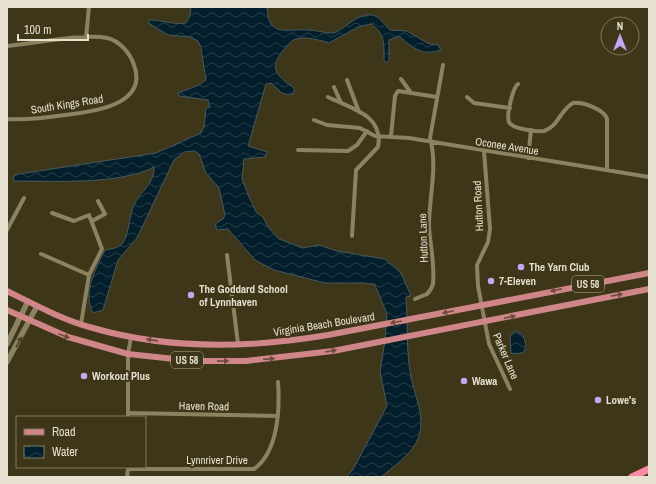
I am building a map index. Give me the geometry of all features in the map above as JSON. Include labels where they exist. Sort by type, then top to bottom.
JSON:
[{"type":"highway","points":[[632,477],[649,469]]},
{"type":"main road","name":"Virginia Beach Boulevard","points":[[7,291],[28,302],[81,324],[131,337],[184,343],[238,344],[290,341],[378,326],[649,273]]},
{"type":"main road","name":"US 58","points":[[7,310],[81,342],[128,354],[193,360],[246,361],[304,355],[380,342],[649,290]]},
{"type":"main road","points":[[7,344],[28,302]]},
{"type":"main road","points":[[7,362],[37,306]]},
{"type":"street","points":[[7,46],[86,38],[89,7]]},
{"type":"street","name":"South Kings Road","points":[[7,119],[34,119],[93,112],[118,103],[131,92],[136,82],[135,66],[128,53],[113,40],[100,37],[86,38]]},
{"type":"street","name":"Hutton Lane","points":[[415,299],[427,294],[432,284],[429,222],[433,193],[431,130],[443,65]]},
{"type":"street","points":[[401,79],[411,93]]},
{"type":"street","points":[[347,80],[359,112]]},
{"type":"street","points":[[518,84],[514,88],[508,118],[510,124],[514,127],[540,131],[549,128],[573,103],[602,111],[607,119],[607,170]]},
{"type":"street","points":[[334,87],[341,103]]},
{"type":"street","points":[[391,136],[396,94],[402,91],[437,97]]},
{"type":"street","points":[[328,97],[373,120],[378,136],[378,147],[356,170],[352,236]]},
{"type":"street","points":[[467,97],[474,103],[510,108]]},
{"type":"street","points":[[314,120],[327,125],[353,126],[378,136]]},
{"type":"street","points":[[528,158],[531,130]]},
{"type":"street","points":[[298,150],[348,151],[356,145],[367,131]]},
{"type":"street","name":"Oconee Avenue","points":[[378,136],[391,136],[431,142],[649,177]]},
{"type":"street","name":"Hutton Road","points":[[481,305],[477,265],[488,242],[490,229],[484,151]]},
{"type":"street","points":[[7,230],[24,198]]},
{"type":"street","points":[[92,221],[104,214],[98,201]]},
{"type":"street","points":[[52,213],[74,221],[89,215],[102,249],[89,275],[81,324]]},
{"type":"street","points":[[41,254],[89,275]]},
{"type":"street","points":[[227,255],[238,344]]},
{"type":"street","name":"Parker Lane","points":[[481,305],[483,322],[489,344],[510,389]]},
{"type":"street","points":[[128,415],[128,354],[131,337]]},
{"type":"street","name":"Lynnriver Drive","points":[[127,477],[128,468],[254,469],[266,457],[278,416],[278,382]]},
{"type":"street","name":"Haven Road","points":[[128,415],[278,416]]},
{"type":"water","points":[[191,7],[267,7],[268,17],[271,24],[275,28],[280,30],[309,30],[330,33],[336,32],[362,16],[372,15],[379,19],[390,30],[407,31],[429,44],[438,45],[441,50],[434,52],[423,52],[409,45],[399,36],[389,40],[389,60],[386,63],[384,60],[383,39],[376,27],[371,24],[358,27],[329,43],[308,38],[294,40],[287,46],[278,58],[276,68],[280,77],[294,88],[294,93],[290,95],[282,93],[271,83],[266,84],[248,146],[267,152],[265,157],[244,159],[242,179],[250,199],[256,212],[263,217],[268,227],[279,239],[303,248],[319,245],[337,251],[385,259],[401,273],[411,296],[406,297],[408,358],[411,377],[420,410],[421,426],[413,448],[381,477],[346,477],[352,471],[387,406],[380,371],[385,341],[387,314],[375,285],[364,283],[325,283],[274,270],[255,260],[228,229],[217,230],[215,224],[223,219],[225,215],[219,188],[206,173],[199,154],[195,151],[184,152],[174,160],[137,238],[118,260],[103,310],[93,313],[89,297],[94,273],[105,250],[122,244],[128,231],[134,205],[150,183],[154,173],[154,167],[140,173],[124,177],[86,181],[13,181],[14,176],[19,174],[156,153],[201,133],[204,127],[206,108],[210,107],[208,100],[179,96],[178,93],[199,85],[206,80],[201,48],[198,41],[191,37],[168,35],[148,23],[149,20],[186,23],[190,15]]},
{"type":"water","points":[[516,331],[523,335],[526,345],[524,352],[518,354],[511,353],[510,335]]},
{"type":"place","name":"The Yarn Club","points":[[521,267]]},
{"type":"place","name":"7-Eleven","points":[[491,281]]},
{"type":"place","name":"The Goddard School of Lynnhaven","points":[[191,295]]},
{"type":"place","name":"Workout Plus","points":[[84,376]]},
{"type":"place","name":"Wawa","points":[[464,381]]},
{"type":"place","name":"Lowe's","points":[[598,400]]}]
